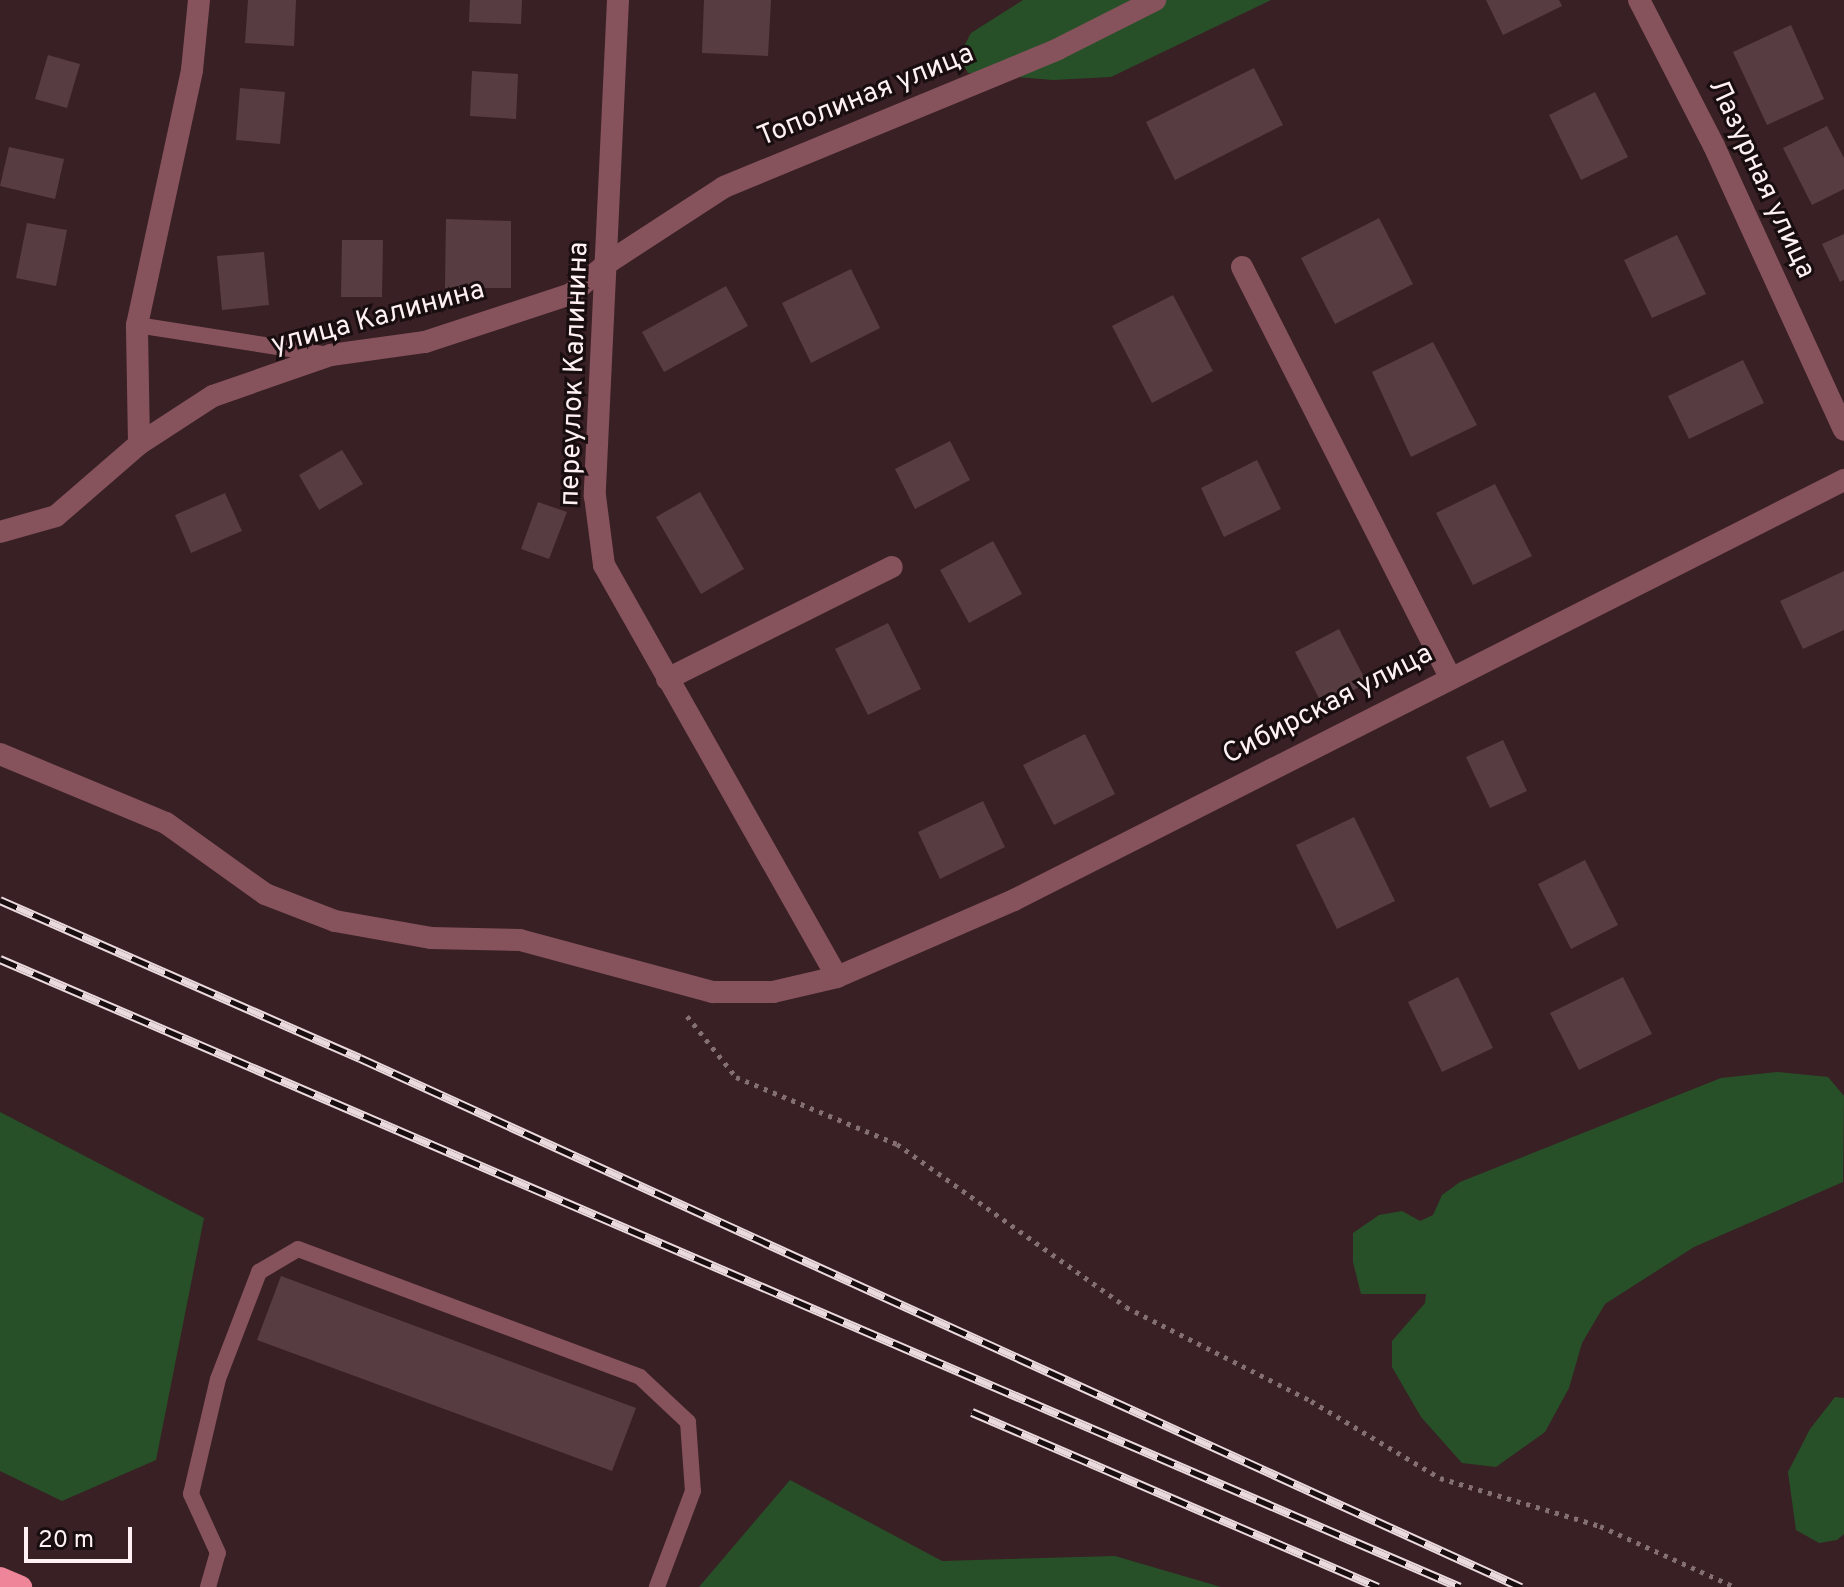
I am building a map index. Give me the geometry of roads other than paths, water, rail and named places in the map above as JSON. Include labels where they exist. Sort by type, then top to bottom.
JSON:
[{"type":"highway","points":[[0,1578],[21,1587]]},
{"type":"street","points":[[139,444],[134,392],[137,325],[192,70],[199,0]]},
{"type":"street","name":"переулок Калинина","points":[[618,0],[609,262],[595,496],[604,565],[837,977]]},
{"type":"street","name":"Тополиная улица","points":[[609,262],[724,187],[1058,49],[1155,0]]},
{"type":"street","name":"Лазурная улица","points":[[1639,0],[1714,146],[1844,430]]},
{"type":"street","name":"улица Калинина","points":[[0,532],[56,516],[139,444],[213,396],[331,355],[425,342],[571,294],[609,262]]},
{"type":"street","points":[[1242,267],[1450,677]]},
{"type":"street","name":"Сибирская улица","points":[[0,754],[166,823],[265,894],[309,913],[431,938],[520,940],[713,992],[773,992],[837,977],[1014,900],[1844,480]]},
{"type":"street","points":[[667,679],[892,567]]},
{"type":"lane","points":[[137,325],[331,355]]},
{"type":"lane","points":[[208,1587],[218,1553],[191,1494],[218,1379],[259,1272],[298,1249],[640,1377],[688,1422],[693,1491],[657,1587]]},
{"type":"railway","points":[[0,900],[360,1058],[1521,1587]]},
{"type":"railway","points":[[0,959],[1460,1587]]},
{"type":"railway","points":[[972,1412],[1378,1587]]}]
